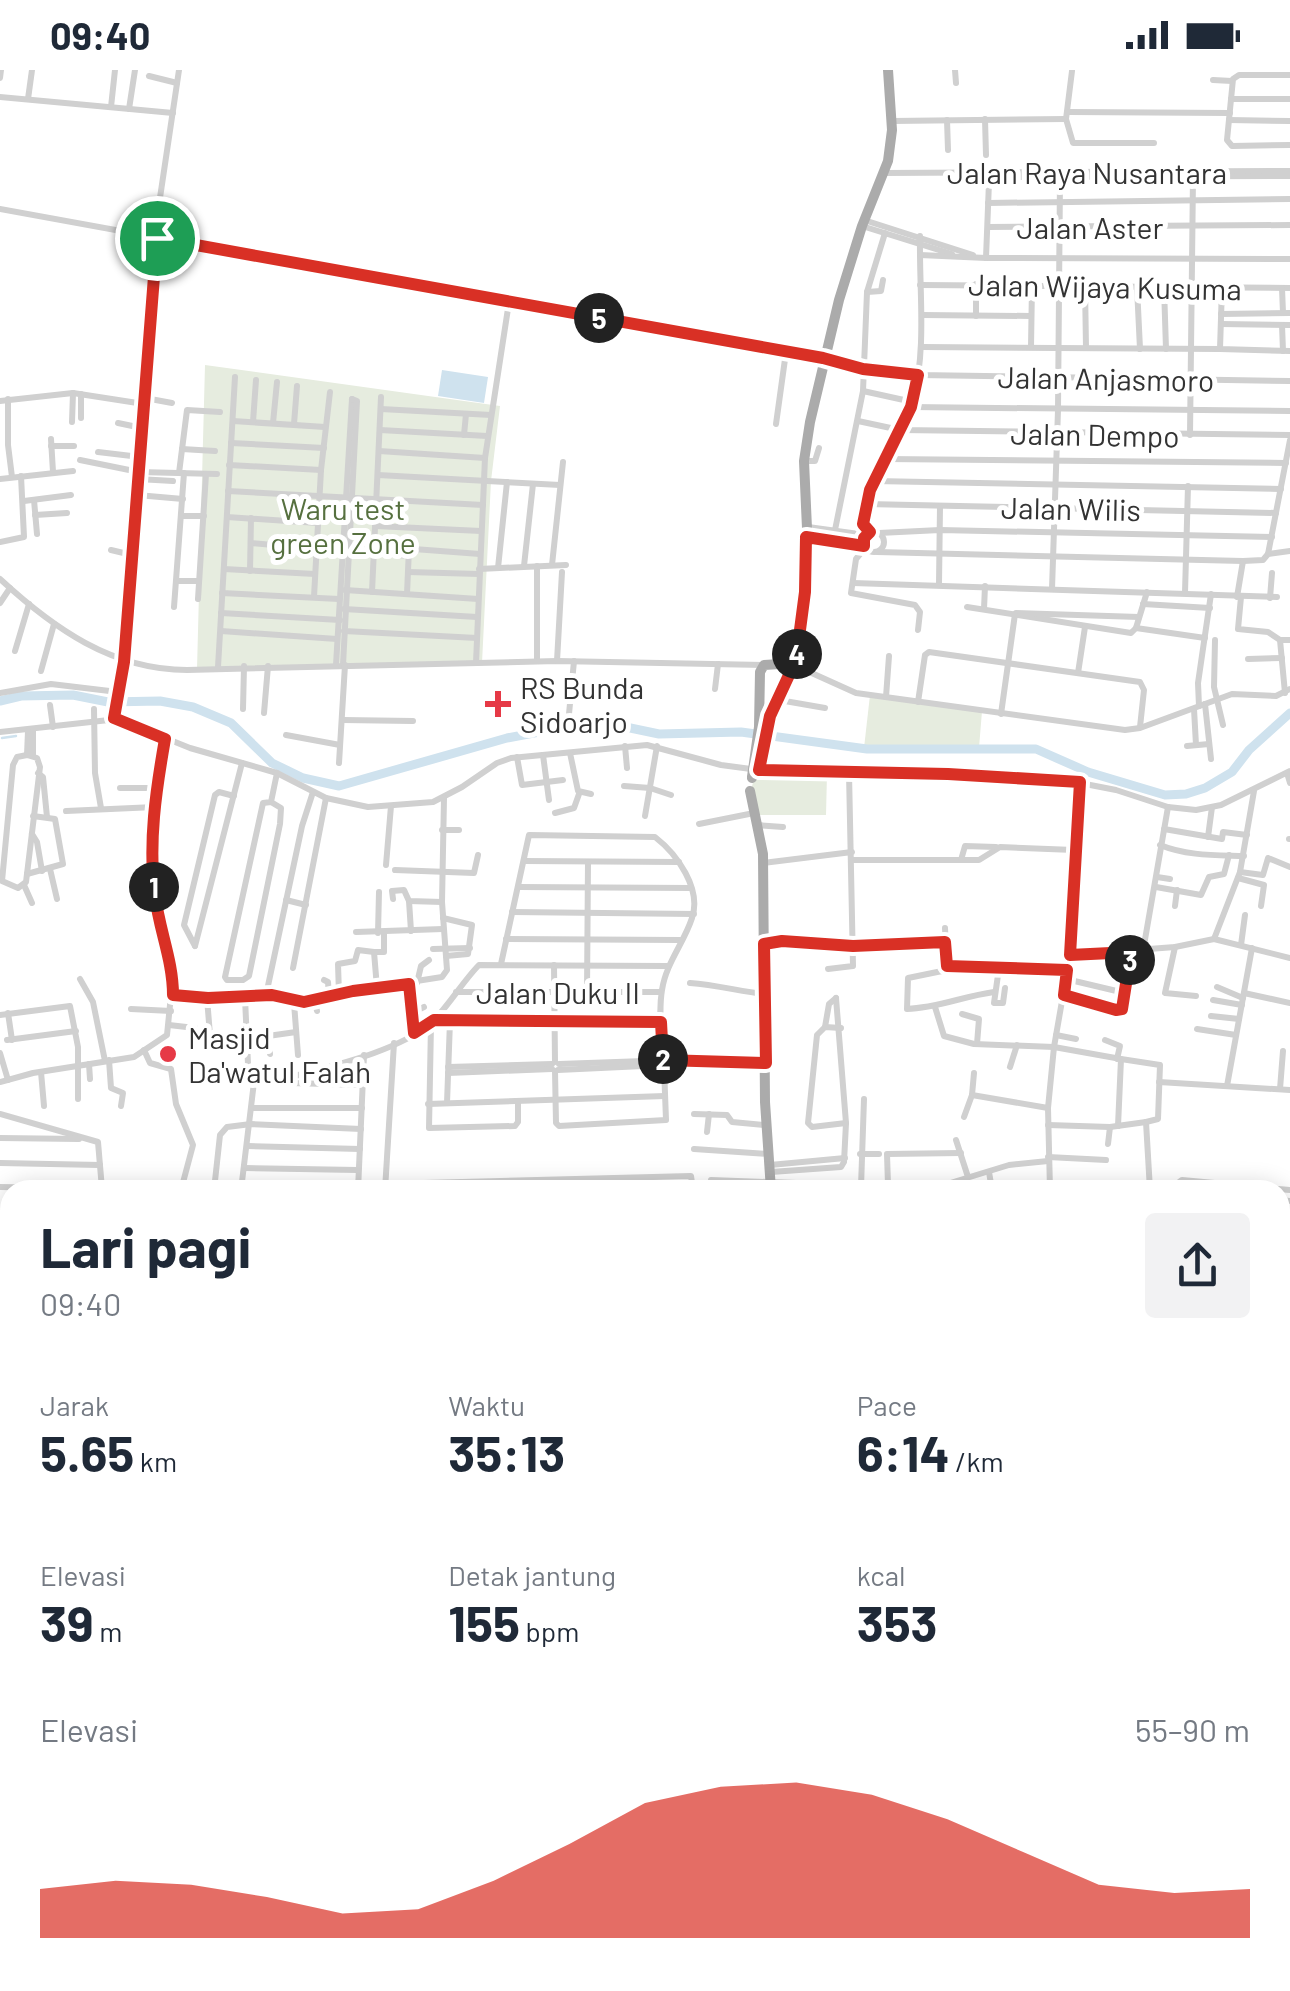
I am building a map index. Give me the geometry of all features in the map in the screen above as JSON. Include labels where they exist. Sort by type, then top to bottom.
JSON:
[{"type":"main road","points":[[764,721],[796,670],[805,592],[804,461],[822,364],[863,223],[891,146],[888,70]]},
{"type":"main road","points":[[762,862],[747,800],[764,721],[759,668],[780,664],[792,654],[805,539]]},
{"type":"main road","points":[[780,664],[796,670]]},
{"type":"main road","points":[[750,791],[762,862],[771,1173]]},
{"type":"street","points":[[0,78],[1,70]]},
{"type":"street","points":[[28,99],[32,70]]},
{"type":"street","points":[[111,107],[115,70]]},
{"type":"street","points":[[129,109],[135,70]]},
{"type":"street","points":[[114,714],[124,662],[156,238],[179,70]]},
{"type":"street","points":[[956,70],[956,83]]},
{"type":"street","points":[[1072,71],[1068,116],[1074,144],[1154,143]]},
{"type":"street","points":[[1213,80],[1290,75]]},
{"type":"street","points":[[149,76],[178,83]]},
{"type":"street","points":[[1234,79],[1227,140],[1230,146],[1290,145]]},
{"type":"street","points":[[0,97],[174,113]]},
{"type":"street","points":[[1231,99],[1290,99]]},
{"type":"street","points":[[892,121],[1068,116],[1229,116],[1290,121]]},
{"type":"street","points":[[984,119],[986,155]]},
{"type":"street","points":[[947,120],[948,150]]},
{"type":"street","name":"Jalan Raya Nusantara","points":[[884,173],[1290,173]]},
{"type":"street","points":[[982,258],[987,242],[991,179],[1290,173]]},
{"type":"street","points":[[1190,435],[1193,177]]},
{"type":"street","points":[[1052,589],[1060,178]]},
{"type":"street","points":[[988,203],[1290,199]]},
{"type":"street","name":"Jalan Anjasmoro","points":[[0,210],[786,352],[822,364],[920,375],[1290,381]]},
{"type":"street","points":[[863,223],[885,233],[920,240]]},
{"type":"street","points":[[863,223],[967,256]]},
{"type":"street","name":"Jalan Aster","points":[[988,227],[1290,225]]},
{"type":"street","points":[[836,530],[863,391],[868,292],[885,233]]},
{"type":"street","points":[[918,630],[917,606],[852,594],[856,559],[868,534],[863,524],[866,504],[912,404],[920,375],[920,240]]},
{"type":"street","points":[[967,256],[987,242]]},
{"type":"street","points":[[920,255],[1290,259]]},
{"type":"street","points":[[868,292],[880,291],[883,280]]},
{"type":"street","points":[[976,284],[976,316]]},
{"type":"street","name":"Jalan Wijaya Kusuma","points":[[920,285],[1286,288]]},
{"type":"street","points":[[1031,347],[1032,285]]},
{"type":"street","points":[[1085,286],[1086,348]]},
{"type":"street","points":[[1138,287],[1140,348]]},
{"type":"street","points":[[1164,287],[1166,349]]},
{"type":"street","points":[[1220,349],[1222,287]]},
{"type":"street","points":[[1221,314],[1286,313],[1286,288]]},
{"type":"street","points":[[476,663],[485,458],[508,304]]},
{"type":"street","points":[[922,316],[1031,316]]},
{"type":"street","points":[[922,347],[1286,351],[1286,325],[1221,324]]},
{"type":"street","points":[[776,424],[786,352]]},
{"type":"street","points":[[218,668],[235,377]]},
{"type":"street","points":[[253,422],[256,380]]},
{"type":"street","points":[[273,423],[277,382]]},
{"type":"street","points":[[294,424],[297,386]]},
{"type":"street","points":[[863,391],[912,404],[1058,410],[1290,411]]},
{"type":"street","points":[[314,597],[330,392]]},
{"type":"street","points":[[77,394],[82,418]]},
{"type":"street","points":[[72,422],[77,394]]},
{"type":"street","points":[[37,534],[35,515],[17,477],[8,445],[4,400],[77,394],[172,403]]},
{"type":"street","points":[[372,592],[382,397]]},
{"type":"street","points":[[339,763],[344,631],[339,599],[351,402],[355,398],[351,447]]},
{"type":"street","points":[[381,409],[491,415]]},
{"type":"street","points":[[174,608],[187,410],[220,412]]},
{"type":"street","points":[[464,435],[466,414]]},
{"type":"street","points":[[232,420],[326,427]]},
{"type":"street","name":"Jalan Dempo","points":[[858,421],[900,430],[1290,437]]},
{"type":"street","points":[[118,423],[142,428]]},
{"type":"street","points":[[380,430],[487,436]]},
{"type":"street","points":[[805,539],[877,552],[1263,560],[1268,554],[1284,487],[1290,437]]},
{"type":"street","points":[[231,442],[324,448]]},
{"type":"street","points":[[53,472],[51,443],[74,446]]},
{"type":"street","points":[[804,461],[815,461],[818,448]]},
{"type":"street","points":[[182,450],[215,451]]},
{"type":"street","points":[[379,451],[485,458]]},
{"type":"street","points":[[98,452],[140,456]]},
{"type":"street","points":[[885,459],[1286,464]]},
{"type":"street","points":[[80,460],[174,481]]},
{"type":"street","points":[[552,565],[562,462]]},
{"type":"street","points":[[229,464],[321,470]]},
{"type":"street","points":[[0,479],[73,471]]},
{"type":"street","points":[[198,599],[206,474]]},
{"type":"street","points":[[138,475],[217,474]]},
{"type":"street","points":[[378,475],[560,486]]},
{"type":"street","points":[[874,481],[1284,487]]},
{"type":"street","points":[[498,568],[507,482]]},
{"type":"street","points":[[524,566],[533,484]]},
{"type":"street","points":[[1186,592],[1188,486]]},
{"type":"street","points":[[228,491],[483,505]]},
{"type":"street","points":[[29,501],[71,495]]},
{"type":"street","points":[[137,495],[183,498]]},
{"type":"street","points":[[0,542],[24,538],[29,501]]},
{"type":"street","name":"Jalan Wilis","points":[[866,504],[1276,513]]},
{"type":"street","points":[[938,584],[940,506]]},
{"type":"street","points":[[35,515],[66,513]]},
{"type":"street","points":[[182,516],[204,516]]},
{"type":"street","points":[[227,517],[318,523]]},
{"type":"street","points":[[250,570],[251,518]]},
{"type":"street","points":[[375,526],[482,531]]},
{"type":"street","points":[[805,539],[836,530],[868,534],[940,530],[1272,537]]},
{"type":"street","points":[[877,552],[884,542],[880,533]]},
{"type":"street","points":[[251,543],[317,549]]},
{"type":"street","points":[[374,549],[480,554]]},
{"type":"street","points":[[111,550],[132,554]]},
{"type":"street","points":[[1268,554],[1290,551]]},
{"type":"street","points":[[407,594],[409,552]]},
{"type":"street","points":[[341,665],[337,639],[344,609],[344,555]]},
{"type":"street","points":[[1243,561],[1238,629],[1268,632],[1280,640],[1290,640]]},
{"type":"street","points":[[537,566],[537,662]]},
{"type":"street","points":[[408,572],[563,567],[557,661]]},
{"type":"street","points":[[224,569],[315,574]]},
{"type":"street","points":[[853,582],[1273,597],[1272,573]]},
{"type":"street","points":[[0,579],[54,624],[124,662],[165,670],[557,661],[759,668]]},
{"type":"street","points":[[178,581],[199,581]]},
{"type":"street","points":[[984,610],[985,586]]},
{"type":"street","points":[[0,603],[10,588]]},
{"type":"street","points":[[345,590],[478,599]]},
{"type":"street","points":[[967,607],[1128,633],[1136,628],[1147,592]]},
{"type":"street","points":[[222,593],[339,599]]},
{"type":"street","points":[[1211,758],[1199,707],[1198,683],[1212,594]]},
{"type":"street","points":[[15,651],[29,604]]},
{"type":"street","points":[[1143,604],[1210,608]]},
{"type":"street","points":[[344,609],[477,617]]},
{"type":"street","points":[[1015,614],[1022,610],[1140,617]]},
{"type":"street","points":[[221,613],[341,620]]},
{"type":"street","points":[[1001,714],[1015,614]]},
{"type":"street","points":[[41,671],[54,624]]},
{"type":"street","points":[[1078,673],[1085,626]]},
{"type":"street","points":[[1136,628],[1205,638]]},
{"type":"street","points":[[221,631],[337,639]]},
{"type":"street","points":[[344,631],[476,638]]},
{"type":"street","points":[[1215,640],[1217,699],[1223,725]]},
{"type":"street","points":[[796,670],[852,692],[1126,730],[1240,692],[1276,696],[1287,691],[1280,640]]},
{"type":"street","points":[[918,702],[927,652],[1142,683],[1140,728]]},
{"type":"street","points":[[886,697],[890,656]]},
{"type":"street","points":[[1248,659],[1282,658]]},
{"type":"street","points":[[569,714],[574,662]]},
{"type":"street","points":[[716,689],[718,664]]},
{"type":"street","points":[[243,709],[244,666]]},
{"type":"street","points":[[264,713],[268,666]]},
{"type":"street","points":[[0,693],[51,684],[118,694]]},
{"type":"street","points":[[779,700],[825,708]]},
{"type":"street","points":[[50,705],[52,727]]},
{"type":"street","points":[[1199,707],[1191,746],[1209,744]]},
{"type":"street","points":[[94,709],[95,773],[101,808]]},
{"type":"street","points":[[0,732],[52,727],[114,714],[165,739],[241,767],[277,775],[324,803],[391,809],[444,798],[496,763],[517,757],[624,746],[657,746],[754,772],[849,776],[948,774],[1080,785],[1196,810],[1212,808],[1288,772],[1290,783]]},
{"type":"street","points":[[343,720],[412,721]]},
{"type":"street","points":[[30,755],[31,730]]},
{"type":"street","points":[[286,735],[340,745]]},
{"type":"street","points":[[0,1053],[4,1081],[134,1057],[166,1038],[173,995],[171,963],[154,893],[156,788],[165,739]]},
{"type":"street","points":[[624,746],[627,768]]},
{"type":"street","points":[[645,816],[657,746]]},
{"type":"street","points":[[555,813],[574,808],[579,794],[570,753]]},
{"type":"street","points":[[24,885],[18,888],[2,880],[13,765],[17,757],[30,755],[39,762],[24,885],[32,903]]},
{"type":"street","points":[[542,755],[549,800]]},
{"type":"street","points":[[517,757],[522,785],[563,780]]},
{"type":"street","points":[[234,796],[220,792],[214,795],[184,925],[196,946],[214,880],[241,767]]},
{"type":"street","points":[[38,773],[44,777],[46,816]]},
{"type":"street","points":[[270,802],[277,775]]},
{"type":"street","points":[[828,969],[852,968],[849,776]]},
{"type":"street","points":[[1049,1180],[1048,1108],[1070,955],[1080,785]]},
{"type":"street","points":[[624,786],[650,788],[670,795]]},
{"type":"street","points":[[120,788],[156,788]]},
{"type":"street","points":[[1214,939],[1239,875],[1254,790]]},
{"type":"street","points":[[579,794],[590,794]]},
{"type":"street","points":[[266,995],[310,797]]},
{"type":"street","points":[[173,995],[266,995],[294,1003],[442,977],[447,971],[442,902],[444,798]]},
{"type":"street","points":[[270,802],[282,808],[249,976],[227,980],[263,803],[270,802]]},
{"type":"street","points":[[293,968],[324,803]]},
{"type":"street","points":[[66,811],[155,807]]},
{"type":"street","points":[[1143,950],[1168,807]]},
{"type":"street","points":[[1208,837],[1212,808]]},
{"type":"street","points":[[386,865],[391,809]]},
{"type":"street","points":[[699,824],[749,814]]},
{"type":"street","points":[[27,874],[63,863],[55,819],[32,816]]},
{"type":"street","points":[[757,825],[783,827]]},
{"type":"street","points":[[302,826],[318,829]]},
{"type":"street","points":[[1164,828],[1222,840],[1224,832],[1247,835]]},
{"type":"street","points":[[442,830],[459,830]]},
{"type":"street","points":[[31,834],[57,899]]},
{"type":"street","points":[[501,964],[527,837],[652,836],[680,862],[691,888],[694,914],[668,966],[661,992],[666,1120],[559,1126],[556,1122],[554,965]]},
{"type":"street","points":[[1160,845],[1174,851],[1244,856]]},
{"type":"street","points":[[961,860],[965,846],[1074,850]]},
{"type":"street","points":[[762,862],[852,856],[984,859],[997,848]]},
{"type":"street","points":[[395,870],[474,873],[478,855]]},
{"type":"street","points":[[1156,887],[1198,896],[1204,893],[1209,877],[1224,874],[1229,855]]},
{"type":"street","points":[[1239,875],[1263,875],[1268,858],[1290,867]]},
{"type":"street","points":[[524,861],[680,862]]},
{"type":"street","points":[[587,992],[588,862]]},
{"type":"street","points":[[1239,875],[1264,884],[1261,906]]},
{"type":"street","points":[[196,876],[214,880]]},
{"type":"street","points":[[1157,877],[1170,880]]},
{"type":"street","points":[[518,887],[691,888]]},
{"type":"street","points":[[392,899],[392,890],[404,890],[409,901],[411,931]]},
{"type":"street","points":[[1174,906],[1176,890]]},
{"type":"street","points":[[340,994],[338,964],[355,961],[356,950],[384,952],[379,892]]},
{"type":"street","points":[[286,900],[306,905]]},
{"type":"street","points":[[409,901],[442,902]]},
{"type":"street","points":[[512,912],[694,914]]},
{"type":"street","points":[[1241,945],[1245,915]]},
{"type":"street","points":[[433,949],[468,954],[470,948],[472,924],[443,918]]},
{"type":"street","points":[[945,928],[946,972],[908,979],[908,1009],[935,1007],[965,997],[994,997],[1003,1003],[1005,988]]},
{"type":"street","points":[[356,932],[443,929]]},
{"type":"street","points":[[506,939],[680,940]]},
{"type":"street","points":[[1070,955],[1131,952],[1214,939],[1290,958]]},
{"type":"street","points":[[764,944],[945,942]]},
{"type":"street","points":[[1175,947],[1165,993],[1196,996]]},
{"type":"street","points":[[1227,1086],[1252,948]]},
{"type":"street","points":[[374,952],[377,988]]},
{"type":"street","points":[[1064,995],[1119,1010],[1131,952]]},
{"type":"street","points":[[412,1027],[413,984],[421,966],[429,960]]},
{"type":"street","points":[[518,1101],[516,1126],[430,1129],[432,1022],[480,965],[668,966]]},
{"type":"street","points":[[947,966],[1067,970]]},
{"type":"street","points":[[992,1013],[999,968]]},
{"type":"street","points":[[80,979],[93,1002],[111,1088],[123,1094],[121,1106]]},
{"type":"street","points":[[1066,979],[1125,993]]},
{"type":"street","points":[[324,980],[328,982],[330,996]]},
{"type":"street","points":[[690,982],[764,994]]},
{"type":"street","points":[[1217,987],[1243,998]]},
{"type":"street","name":"Jalan Duku II","points":[[455,992],[661,992]]},
{"type":"street","points":[[208,998],[210,1035]]},
{"type":"street","points":[[243,1180],[254,1082],[249,1072],[245,998]]},
{"type":"street","points":[[711,1180],[844,1158],[846,1124],[836,998],[829,1004],[826,1027]]},
{"type":"street","points":[[316,1000],[317,1011]]},
{"type":"street","points":[[1213,1000],[1290,1002]]},
{"type":"street","points":[[294,1003],[298,1055]]},
{"type":"street","points":[[76,1030],[10,1040],[4,1014],[69,1005],[76,1030],[78,1099]]},
{"type":"street","points":[[278,1081],[394,1043],[412,1027],[424,1007]]},
{"type":"street","points":[[935,1007],[942,1035],[978,1044],[1054,1047],[1160,1065],[1158,1119],[1114,1127],[1048,1125]]},
{"type":"street","points":[[131,1009],[171,1011]]},
{"type":"street","points":[[962,1014],[978,1019],[978,1044]]},
{"type":"street","points":[[1210,1016],[1240,1019]]},
{"type":"street","points":[[412,1027],[450,1020],[661,1022]]},
{"type":"street","points":[[447,1103],[450,1020]]},
{"type":"street","points":[[169,1025],[195,1028]]},
{"type":"street","points":[[840,1028],[826,1027],[819,1032],[808,1122],[812,1127],[846,1124]]},
{"type":"street","points":[[1197,1030],[1236,1034]]},
{"type":"street","points":[[270,1054],[268,1036],[296,1032]]},
{"type":"street","points":[[1056,1035],[1076,1039]]},
{"type":"street","points":[[1105,1040],[1120,1046],[1114,1127],[1108,1144]]},
{"type":"street","points":[[234,1050],[236,1042],[246,1042]]},
{"type":"street","points":[[385,1180],[394,1043]]},
{"type":"street","points":[[1010,1068],[1017,1046]]},
{"type":"street","points":[[144,1050],[150,1063],[171,1068],[176,1104],[191,1135],[192,1157],[184,1180]]},
{"type":"street","points":[[1280,1089],[1283,1052]]},
{"type":"street","points":[[358,1180],[364,1055]]},
{"type":"street","points":[[448,1070],[766,1063]]},
{"type":"street","points":[[89,1064],[90,1079]]},
{"type":"street","points":[[41,1072],[44,1106]]},
{"type":"street","points":[[964,1117],[972,1096],[974,1073]]},
{"type":"street","points":[[254,1082],[363,1085]]},
{"type":"street","points":[[1159,1082],[1290,1090]]},
{"type":"street","points":[[428,1104],[665,1096]]},
{"type":"street","points":[[972,1096],[1048,1108]]},
{"type":"street","points":[[861,1180],[864,1099]]},
{"type":"street","points":[[252,1108],[362,1108]]},
{"type":"street","points":[[0,1114],[98,1142],[101,1180]]},
{"type":"street","points":[[694,1114],[728,1116],[732,1122],[767,1125]]},
{"type":"street","points":[[708,1114],[708,1132]]},
{"type":"street","points":[[1146,1122],[1149,1180]]},
{"type":"street","points":[[215,1180],[222,1130],[234,1125],[361,1129]]},
{"type":"street","points":[[0,1138],[82,1138]]},
{"type":"street","points":[[956,1140],[968,1177]]},
{"type":"street","points":[[248,1146],[360,1149]]},
{"type":"street","points":[[694,1149],[771,1173],[813,1180]]},
{"type":"street","points":[[888,1180],[887,1154],[961,1153]]},
{"type":"street","points":[[860,1154],[878,1154]]},
{"type":"street","points":[[959,1180],[1009,1165],[1048,1159],[1106,1160]]},
{"type":"street","points":[[0,1163],[100,1165]]},
{"type":"street","points":[[245,1168],[359,1170]]},
{"type":"street","points":[[989,1172],[990,1180]]},
{"type":"street","points":[[591,1180],[692,1180]]},
{"type":"green space","name":"Waru test green Zone","points":[[205,365],[500,406],[491,481],[482,663],[197,669]]},
{"type":"green space","points":[[870,695],[982,711],[979,748],[864,748]]},
{"type":"green space","points":[[759,771],[827,774],[826,815],[757,815],[752,792]]},
{"type":"water","points":[[442,370],[488,377],[484,403],[438,396]]},
{"type":"waterway","points":[[0,701],[21,696],[73,695],[108,702],[160,701],[193,707],[231,723],[272,763],[303,778],[339,786],[507,738],[571,726],[616,725],[659,734],[741,732],[867,749],[1036,749],[1088,772],[1165,795],[1205,788],[1232,772],[1249,750],[1290,713]]},
{"type":"waterway","points":[[2,738],[16,736]]},
{"type":"place","name":"RS Bunda Sidoarjo","points":[[498,704]]},
{"type":"place","name":"Masjid Da'watul Falah","points":[[168,1054]]},
{"type":"route","points":[[157,238],[823,358],[863,369],[918,375],[911,407],[868,496],[863,524],[870,532],[864,538],[864,546],[806,537],[805,592],[796,660],[770,716],[759,770],[948,774],[1080,782],[1070,955],[1131,952],[1122,1009],[1064,995],[1067,970],[947,966],[945,942],[764,944],[766,1063],[663,1060],[661,1022],[434,1020],[414,1033],[409,984],[294,1003],[272,995],[173,995],[169,952],[154,893],[153,864],[156,788],[165,739],[114,718],[124,662],[157,238]]}]
